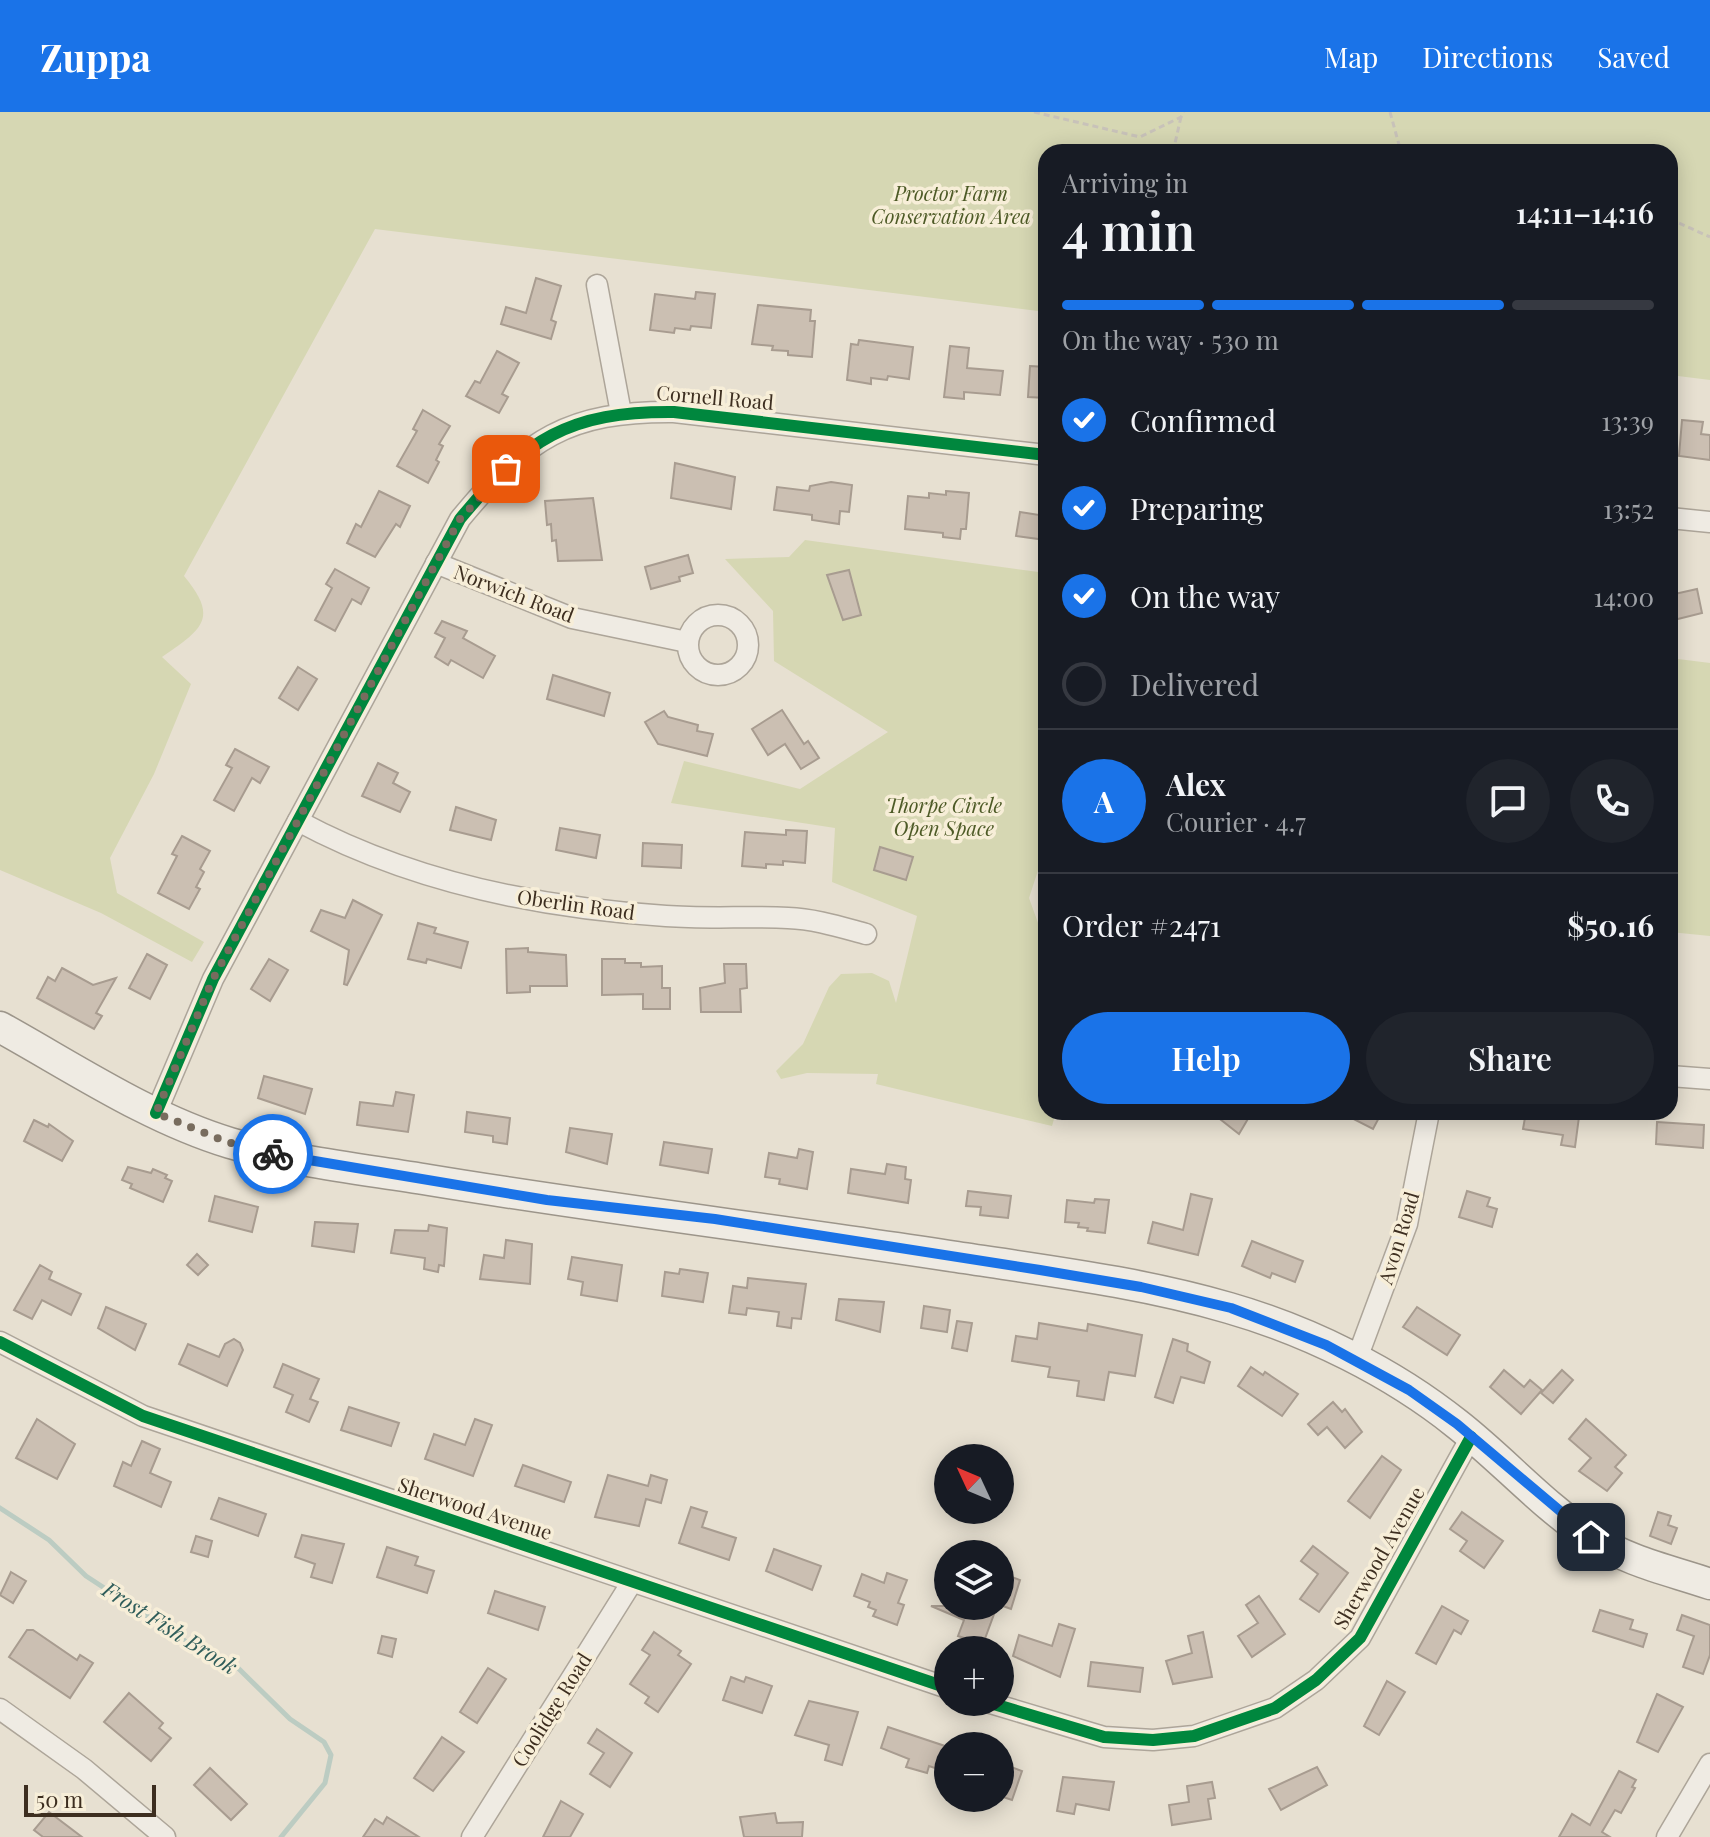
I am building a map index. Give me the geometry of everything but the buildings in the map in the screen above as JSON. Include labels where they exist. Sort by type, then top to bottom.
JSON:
[{"type":"main road","points":[[0,1027],[156,1113],[227,1142],[292,1159],[547,1200],[715,1219],[1141,1287],[1231,1308],[1326,1345],[1409,1390],[1594,1539],[1642,1564],[1710,1584]]},
{"type":"street","points":[[597,285],[621,413]]},
{"type":"street","name":"Cornell Road","points":[[156,1113],[213,979],[460,519],[491,482],[521,455],[551,434],[584,420],[621,413],[674,412],[1038,454]]},
{"type":"street","points":[[1678,519],[1710,522]]},
{"type":"street","name":"Norwich Road","points":[[436,563],[572,618],[687,642]]},
{"type":"street","name":"Oberlin Road","points":[[298,821],[329,838],[441,880],[514,897],[617,913],[789,918],[866,934]]},
{"type":"street","points":[[1678,1077],[1710,1079]]},
{"type":"street","name":"Avon Road","points":[[1356,1361],[1407,1224],[1427,1120]]},
{"type":"street","name":"Sherwood Avenue","points":[[0,1342],[143,1416],[934,1683]]},
{"type":"street","name":"Sherwood Avenue","points":[[1014,1710],[1104,1737],[1153,1740],[1194,1736],[1275,1708],[1316,1680],[1360,1638],[1471,1437]]},
{"type":"street","name":"Coolidge Road","points":[[472,1837],[632,1582]]},
{"type":"street","points":[[4,1718],[84,1769],[165,1837]]},
{"type":"street","points":[[1667,1837],[1710,1764]]},
{"type":"path","points":[[1034,112],[1140,137],[1183,114]]},
{"type":"path","points":[[1390,112],[1399,144]]},
{"type":"path","points":[[1175,144],[1183,114]]},
{"type":"path","points":[[1678,223],[1710,237]]},
{"type":"green space","name":"Proctor Farm Conservation Area","points":[[0,112],[1710,112],[1710,380],[1678,376],[1678,144],[1038,144],[1038,311],[375,229],[184,576],[201,602],[202,622],[188,638],[162,657],[191,684],[154,774],[110,858],[117,893],[204,942],[192,962],[101,913],[0,870]]},
{"type":"green space","name":"Thorpe Circle Open Space","points":[[805,540],[1038,572],[1038,870],[1029,898],[1038,923],[1038,1120],[1054,1120],[1052,1126],[876,1084],[878,1074],[807,1073],[781,1079],[776,1071],[803,1044],[829,987],[841,974],[872,973],[889,981],[896,1003],[917,916],[832,882],[835,828],[671,803],[684,761],[800,789],[888,732],[774,661],[773,611],[725,559],[789,557]]},
{"type":"green space","points":[[1678,659],[1710,663],[1710,936],[1678,933]]},
{"type":"waterway","name":"Frost Fish Brook","points":[[0,1508],[49,1540],[86,1576],[199,1650],[236,1666],[290,1719],[324,1742],[331,1755],[325,1783],[281,1837]]},
{"type":"cycle path","points":[[156,1113],[213,979],[460,519],[506,468],[529,450],[577,424],[637,413],[674,412],[1038,454]]},
{"type":"cycle path","points":[[0,1342],[143,1416],[934,1683]]},
{"type":"cycle path","points":[[1014,1710],[1104,1737],[1153,1740],[1194,1736],[1275,1708],[1316,1680],[1360,1638],[1471,1437]]},
{"type":"way so far","points":[[273,1154],[227,1142],[156,1113],[213,979],[436,563],[460,519],[506,469]]},
{"type":"route","points":[[273,1154],[547,1200],[715,1219],[1040,1270],[1141,1287],[1231,1308],[1326,1345],[1409,1390],[1457,1424],[1591,1537]]}]
